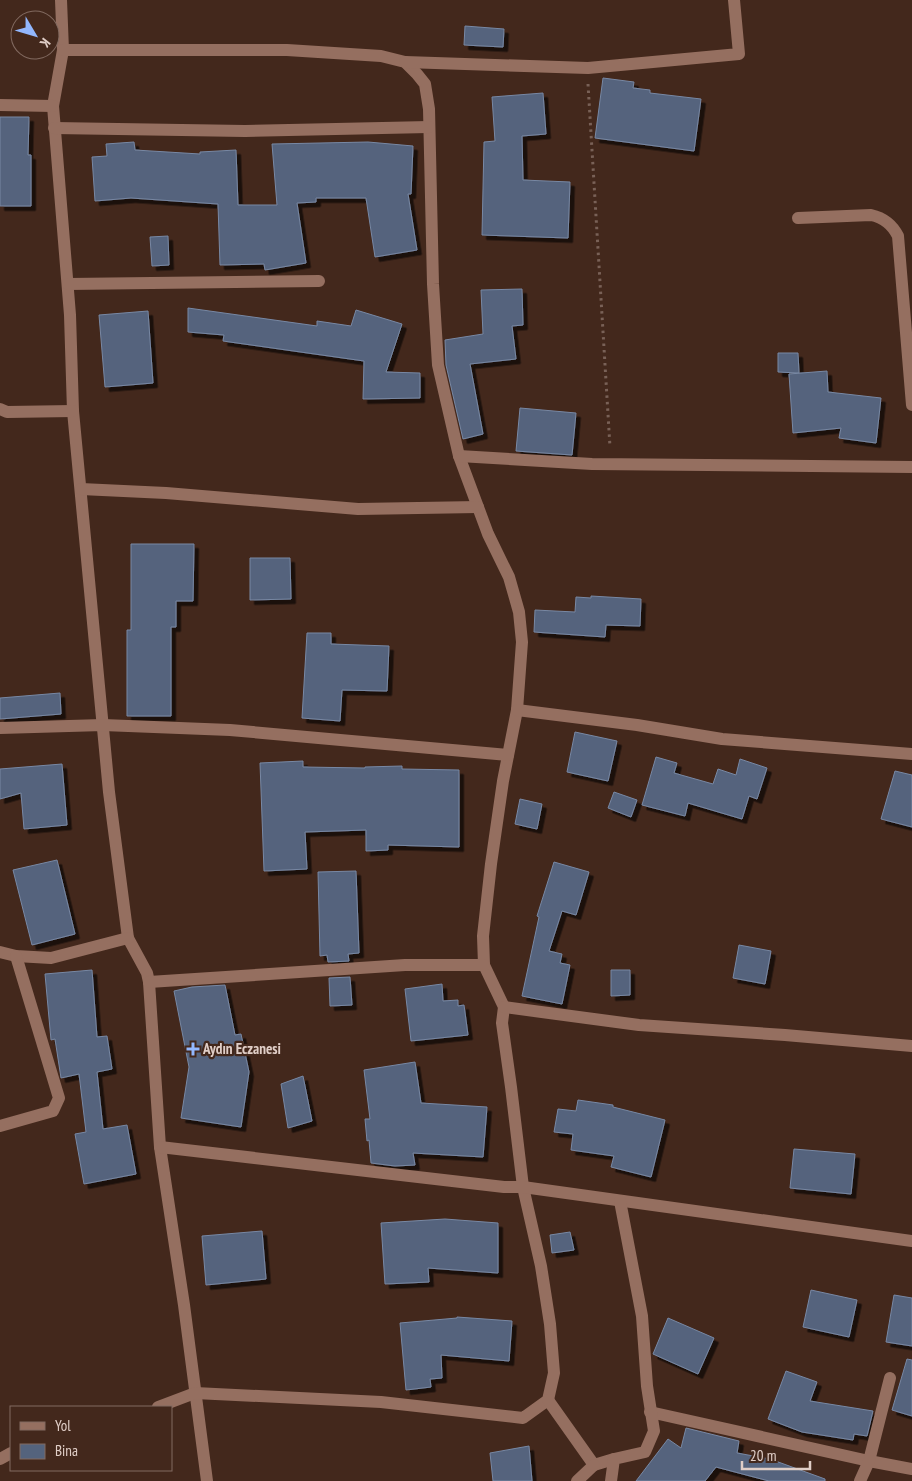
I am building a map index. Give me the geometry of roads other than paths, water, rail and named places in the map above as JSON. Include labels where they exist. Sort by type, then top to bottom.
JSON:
[{"type":"street","points":[[62,0],[64,50],[53,106],[54,128],[68,284],[73,411],[109,792],[128,938],[148,973],[160,1147],[184,1305],[207,1481]]},
{"type":"street","points":[[64,50],[287,50],[380,56],[404,62],[588,68],[739,54],[734,0]]},
{"type":"street","points":[[161,1406],[195,1393],[381,1402],[523,1418],[548,1400],[554,1373],[550,1324],[541,1266],[523,1187],[502,1023],[504,1008],[484,964],[483,936],[491,864],[502,781],[517,710],[522,642],[519,612],[509,578],[488,534],[459,456],[438,365],[433,275],[429,110],[425,84],[404,62]]},
{"type":"street","points":[[0,105],[53,106]]},
{"type":"street","points":[[54,128],[245,131],[429,127]]},
{"type":"street","points":[[798,218],[871,215],[880,217],[894,229],[898,236],[912,405]]},
{"type":"street","points":[[68,284],[319,281]]},
{"type":"street","points":[[0,409],[8,412],[73,411]]},
{"type":"street","points":[[459,456],[610,464],[912,467]]},
{"type":"street","points":[[81,489],[166,493],[358,509],[478,507]]},
{"type":"street","points":[[517,710],[637,725],[722,739],[912,754]]},
{"type":"street","points":[[0,728],[103,725],[230,730],[508,756]]},
{"type":"street","points":[[0,952],[16,956],[51,958],[128,938]]},
{"type":"street","points":[[0,1126],[53,1111],[59,1098],[16,956]]},
{"type":"street","points":[[149,982],[405,965],[484,964]]},
{"type":"street","points":[[504,1008],[639,1026],[784,1035],[912,1046]]},
{"type":"street","points":[[160,1147],[504,1187],[523,1187],[620,1202],[912,1241]]},
{"type":"street","points":[[577,1481],[594,1465],[646,1452],[654,1430],[650,1412],[642,1316],[620,1202]]},
{"type":"street","points":[[860,1481],[869,1461],[890,1378]]},
{"type":"street","points":[[548,1400],[594,1465]]},
{"type":"street","points":[[650,1412],[912,1469]]},
{"type":"street","points":[[611,1481],[614,1459]]},
{"type":"place","name":"Aydın Eczanesi","points":[[193,1049]]}]
